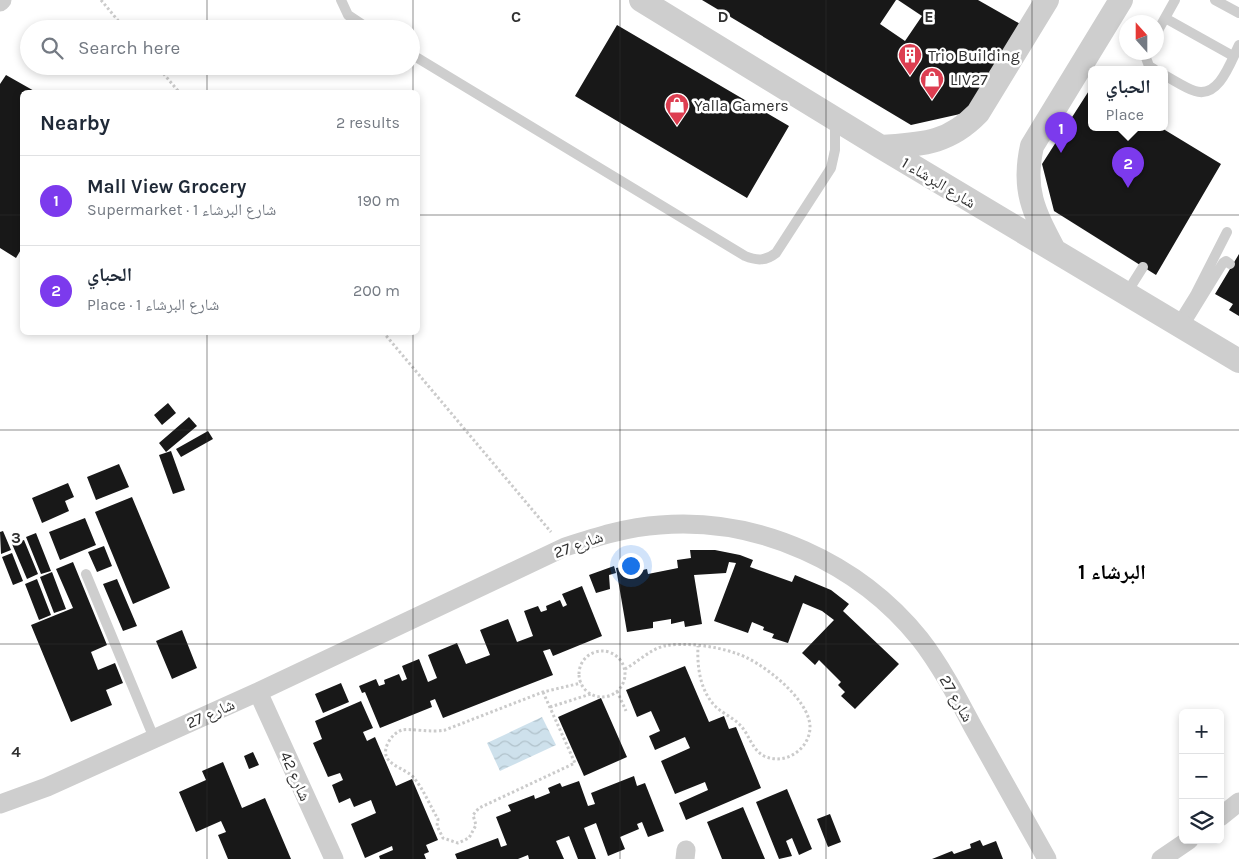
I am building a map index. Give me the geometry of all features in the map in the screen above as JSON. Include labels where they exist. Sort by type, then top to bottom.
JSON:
[{"type":"street","name":"شارع البرشاء 1","points":[[641,0],[1179,327],[1239,361]]},
{"type":"street","points":[[881,147],[936,141],[966,125],[978,113],[1047,0]]},
{"type":"street","points":[[1054,250],[1032,205],[1027,186],[1027,166],[1032,146],[1121,0]]},
{"type":"street","name":"شارع 27","points":[[0,804],[47,787],[258,692],[564,547],[621,530],[660,524],[710,525],[768,537],[805,550],[848,574],[887,604],[920,640],[948,681],[1047,859]]},
{"type":"street","name":"شارع 42","points":[[258,692],[334,859]]},
{"type":"street","points":[[1224,814],[1239,802]]},
{"type":"street","points":[[1162,859],[1183,844]]},
{"type":"lane","points":[[342,0],[348,15],[356,20]]},
{"type":"lane","points":[[1175,0],[1165,18],[1233,56]]},
{"type":"lane","points":[[1215,0],[1239,13]]},
{"type":"lane","points":[[1168,76],[1196,92],[1210,91],[1218,85],[1239,44]]},
{"type":"lane","points":[[420,59],[751,259],[764,260],[776,253],[828,174],[834,156],[835,119]]},
{"type":"lane","points":[[1179,327],[1227,232]]},
{"type":"lane","points":[[1179,327],[1223,263],[1230,264]]},
{"type":"lane","points":[[1126,294],[1143,267]]},
{"type":"lane","points":[[86,574],[154,738]]},
{"type":"path","points":[[101,0],[118,20]]},
{"type":"path","points":[[165,75],[177,90]]},
{"type":"path","points":[[385,335],[564,547]]},
{"type":"path","points":[[625,670],[663,646],[698,646],[736,653],[762,667],[799,698],[810,726],[807,741],[798,753],[784,758],[773,759],[763,756],[755,749],[746,730],[716,707],[707,696],[700,676],[698,646]]},
{"type":"path","points":[[605,651],[614,654],[621,661],[625,670],[622,685],[610,696],[592,694],[581,683],[582,664],[587,657],[596,652],[605,651]]},
{"type":"path","points":[[543,692],[575,763],[479,808],[474,815],[476,825],[469,838],[458,843],[443,838],[437,826],[438,819],[414,778],[408,771],[400,770],[393,765],[387,756],[386,746],[392,736],[403,729],[434,732],[445,730],[543,692],[581,683]]},
{"type":"path","points":[[617,691],[626,711]]},
{"type":"path","points":[[550,708],[592,694]]},
{"type":"water","points":[[542,717],[556,745],[500,771],[487,743]]},
{"type":"building","name":"Trio Building","points":[[702,0],[896,0],[880,24],[905,41],[922,16],[898,0],[978,0],[1022,25],[969,112],[911,125]]},
{"type":"building","points":[[617,25],[789,126],[747,198],[575,96]]},
{"type":"building","points":[[6,75],[32,90],[20,90],[20,251],[16,258],[0,248],[0,84]]},
{"type":"building","points":[[1088,92],[1088,131],[1167,131],[1221,164],[1156,275],[1054,211],[1042,164]]},
{"type":"building","points":[[1239,254],[1239,316],[1229,310],[1233,304],[1215,294]]},
{"type":"building","points":[[168,403],[176,413],[162,425],[154,415]]},
{"type":"building","points":[[189,417],[197,426],[166,452],[159,443]]},
{"type":"building","points":[[208,431],[213,439],[181,457],[176,449]]},
{"type":"building","points":[[171,451],[185,490],[173,494],[159,455]]},
{"type":"building","points":[[119,464],[129,487],[96,500],[87,477]]},
{"type":"building","points":[[68,483],[74,497],[65,501],[69,511],[42,523],[32,498]]},
{"type":"building","points":[[132,497],[170,588],[133,604],[95,512]]},
{"type":"building","points":[[85,518],[96,545],[60,560],[49,532]]},
{"type":"building","points":[[3,531],[11,550],[1,554],[0,532]]},
{"type":"building","points":[[36,533],[51,571],[41,574],[26,537]]},
{"type":"building","points":[[24,540],[38,574],[27,579],[12,544]]},
{"type":"building","points":[[104,546],[112,566],[97,572],[88,552]]},
{"type":"building","points":[[690,550],[715,550],[740,555],[753,560],[750,567],[792,582],[795,575],[831,590],[849,604],[843,611],[899,664],[855,709],[841,696],[845,692],[838,685],[841,682],[819,660],[815,665],[802,653],[834,620],[822,611],[803,603],[788,643],[772,638],[774,634],[763,630],[764,627],[752,622],[748,633],[714,621],[736,563],[729,562],[726,573],[694,575],[702,624],[685,627],[684,621],[671,624],[671,619],[653,622],[653,628],[627,632],[616,568],[633,565],[634,572],[647,569],[648,574],[678,568],[677,560],[691,558]]},
{"type":"building","points":[[12,553],[23,581],[13,585],[2,557]]},
{"type":"building","points":[[73,562],[107,645],[91,652],[98,670],[115,663],[123,683],[106,690],[112,705],[71,722],[31,625],[73,608],[56,569]]},
{"type":"building","points":[[614,566],[616,573],[609,575],[610,589],[596,593],[589,575]]},
{"type":"building","points":[[52,572],[66,609],[54,613],[40,577]]},
{"type":"building","points":[[37,579],[51,615],[39,620],[25,584]]},
{"type":"building","points":[[117,579],[137,626],[123,631],[103,584]]},
{"type":"building","points":[[582,586],[602,636],[553,656],[550,649],[543,651],[553,675],[443,718],[435,699],[430,701],[432,707],[380,728],[365,692],[362,693],[359,686],[376,679],[379,686],[385,684],[384,680],[399,674],[402,681],[407,679],[402,666],[419,659],[428,682],[437,678],[428,655],[457,643],[466,664],[490,655],[480,630],[508,619],[517,642],[533,636],[524,611],[538,606],[541,612],[547,610],[546,606],[560,600],[563,607],[567,605],[562,594]]},
{"type":"building","points":[[182,630],[197,668],[172,679],[156,641]]},
{"type":"building","points":[[685,666],[709,722],[724,716],[729,729],[736,727],[761,788],[686,820],[679,803],[708,790],[705,782],[675,794],[661,761],[690,748],[685,737],[655,750],[649,736],[660,731],[651,711],[637,717],[626,690]]},
{"type":"building","points":[[341,683],[349,702],[323,713],[315,694]]},
{"type":"building","points":[[601,698],[627,757],[584,776],[558,717]]},
{"type":"building","points":[[361,701],[373,728],[363,732],[367,741],[375,737],[396,786],[412,779],[438,840],[426,845],[429,852],[424,854],[426,859],[380,859],[379,856],[393,850],[392,846],[365,858],[351,824],[376,813],[371,800],[354,807],[350,798],[339,803],[332,785],[343,780],[340,773],[328,777],[313,743],[322,739],[315,721]]},
{"type":"building","points":[[253,752],[259,765],[249,769],[244,756]]},
{"type":"building","points":[[223,762],[242,808],[265,798],[291,859],[228,859],[218,835],[226,832],[221,821],[196,832],[179,792],[206,780],[202,771]]},
{"type":"building","points":[[634,776],[637,786],[645,783],[664,831],[648,837],[642,822],[637,824],[639,829],[620,837],[625,849],[608,856],[596,823],[584,828],[596,859],[578,859],[569,836],[556,841],[564,859],[529,859],[528,855],[518,859],[457,859],[455,854],[498,838],[501,847],[507,845],[496,817],[511,811],[508,805],[534,795],[535,799],[550,793],[548,788],[560,783],[562,787],[579,781],[588,806],[595,804],[591,793]]},
{"type":"building","points":[[787,789],[812,849],[799,855],[792,838],[786,841],[792,856],[779,859],[756,802]]},
{"type":"building","points":[[743,807],[765,859],[722,859],[707,822]]},
{"type":"building","points":[[830,814],[841,842],[828,847],[817,819]]},
{"type":"building","points":[[980,840],[983,846],[996,841],[1003,859],[932,859],[952,851],[954,854],[971,848],[970,844]]},
{"type":"place","name":"Trio Building","points":[[910,76]]},
{"type":"place","name":"LIV27","points":[[932,100]]},
{"type":"place","name":"Yalla Gamers","points":[[677,126]]},
{"type":"place","name":"Mall View Grocery","points":[[1061,153]]},
{"type":"place","name":"الحباي","points":[[1128,188]]},
{"type":"district","name":"البرشاء 1","points":[[1112,572]]}]
